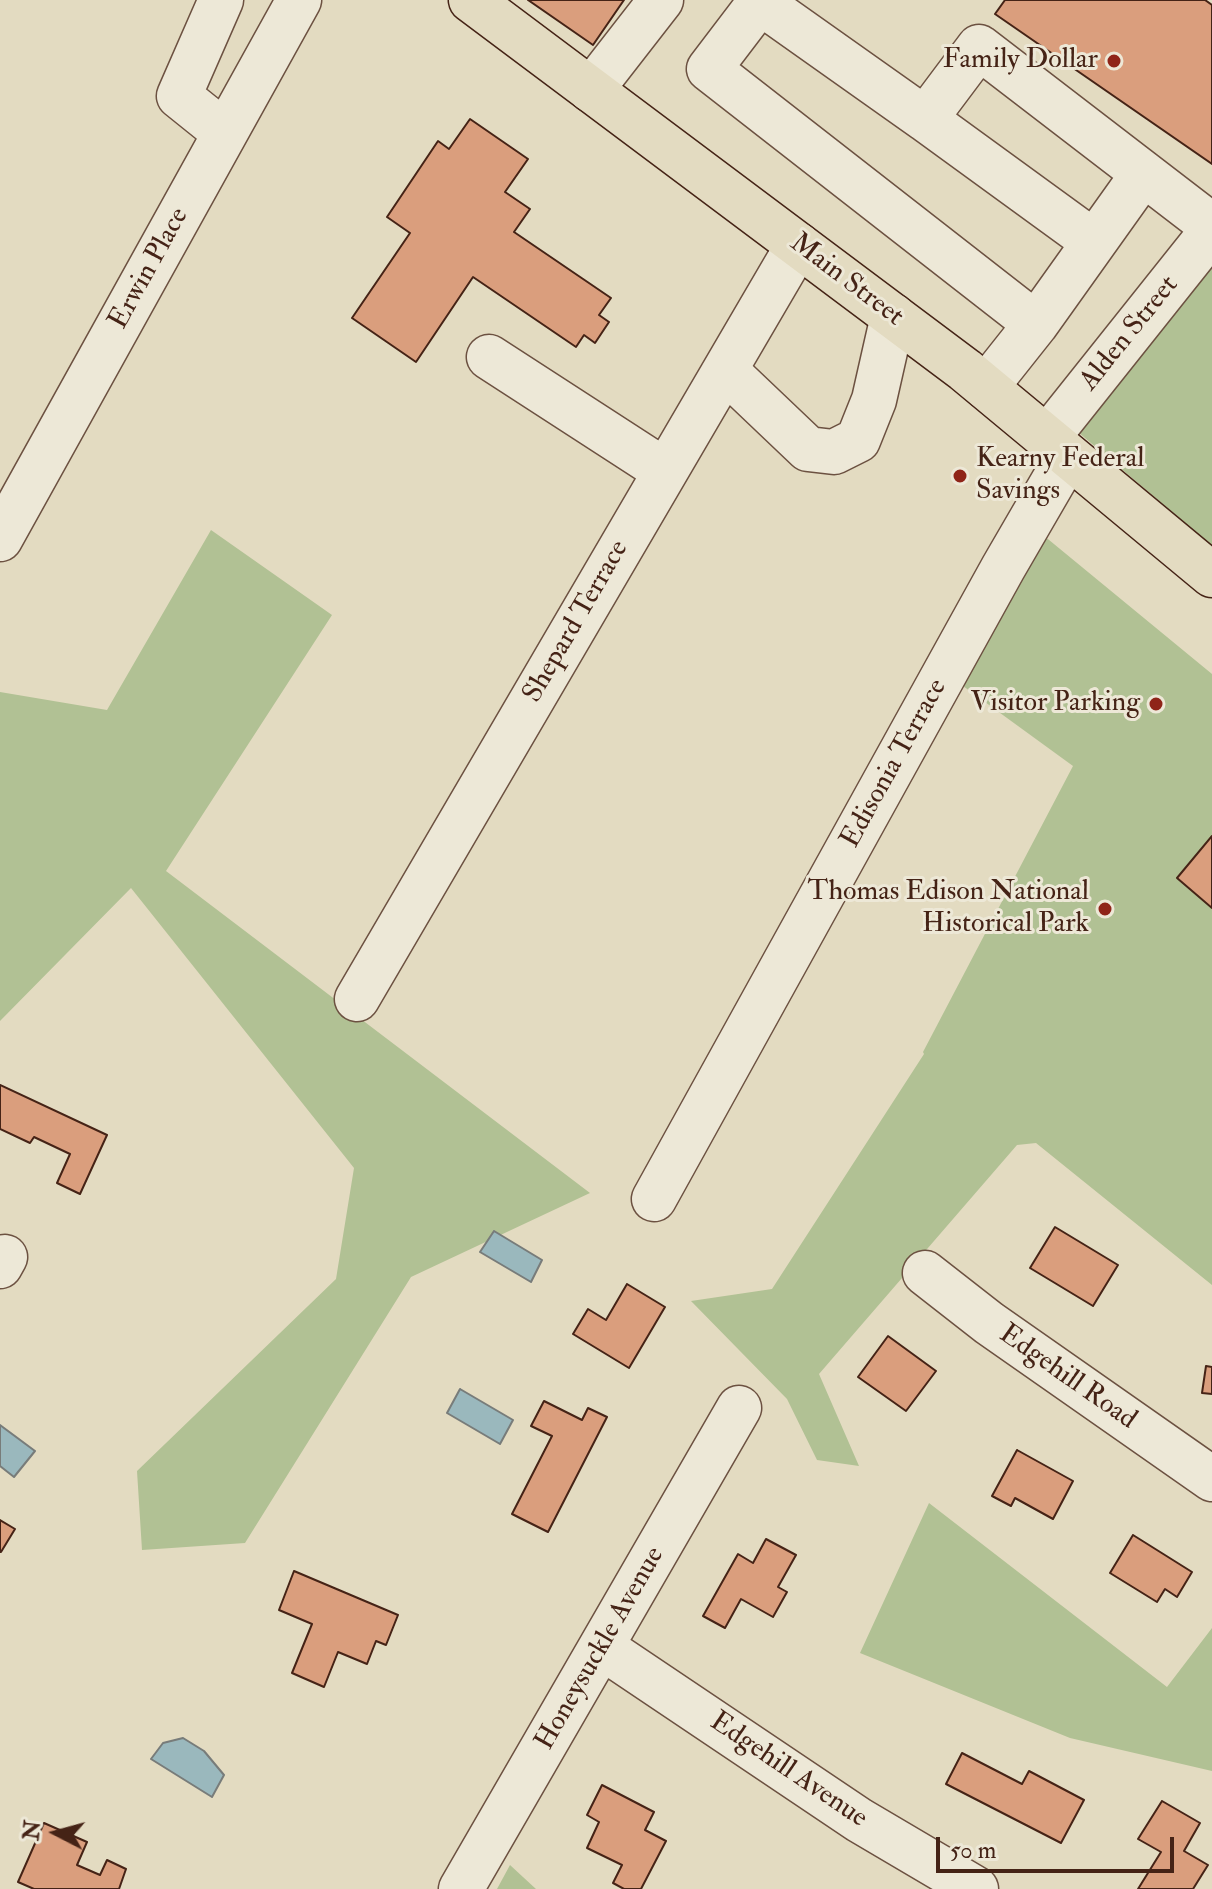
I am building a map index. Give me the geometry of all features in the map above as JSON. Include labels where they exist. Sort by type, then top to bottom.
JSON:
[{"type":"main road","name":"Main Street","points":[[471,0],[986,387],[1212,575]]},
{"type":"street","points":[[221,0],[179,96],[225,133]]},
{"type":"street","name":"Erwin Place","points":[[0,539],[299,0]]},
{"type":"street","points":[[591,90],[661,0]]},
{"type":"street","points":[[1036,324],[709,69],[759,1],[1094,242]]},
{"type":"street","points":[[925,119],[979,47],[1212,228]]},
{"type":"street","points":[[986,387],[1036,324],[1143,174]]},
{"type":"street","name":"Alden Street","points":[[1058,447],[1212,228]]},
{"type":"street","name":"Shepard Terrace","points":[[357,999],[798,245]]},
{"type":"street","points":[[725,370],[808,449],[834,452],[858,440],[874,400],[893,316]]},
{"type":"street","points":[[489,357],[665,471]]},
{"type":"street","name":"Edisonia Terrace","points":[[654,1199],[995,582],[1058,447]]},
{"type":"street","name":"Edgehill Road","points":[[925,1273],[989,1323],[1212,1479]]},
{"type":"street","name":"Honeysuckle Avenue","points":[[461,1889],[739,1408]]},
{"type":"street","name":"Edgehill Avenue","points":[[603,1648],[859,1820],[976,1889]]},
{"type":"green space","points":[[1212,265],[1212,546],[1078,432]]},
{"type":"green space","points":[[211,530],[332,615],[166,871],[590,1193],[411,1277],[245,1543],[142,1550],[137,1471],[336,1279],[354,1168],[131,888],[0,1021],[0,692],[107,710]]},
{"type":"green space","name":"Thomas Edison National Historical Park","points":[[1043,535],[1212,674],[1212,1285],[1036,1143],[1017,1145],[819,1374],[859,1466],[817,1460],[787,1399],[691,1301],[772,1289],[924,1054],[1073,766],[963,686]]},
{"type":"green space","points":[[929,1503],[1167,1687],[1212,1628],[1212,1771],[1070,1738],[860,1653]]},
{"type":"green space","points":[[510,1865],[536,1889],[497,1889]]},
{"type":"water","points":[[494,1231],[542,1260],[531,1282],[480,1252]]},
{"type":"water","points":[[460,1389],[513,1420],[500,1444],[447,1413]]},
{"type":"water","points":[[0,1425],[35,1451],[14,1477],[0,1466]]},
{"type":"water","points":[[183,1738],[204,1751],[224,1775],[212,1797],[151,1759],[163,1743]]},
{"type":"building","points":[[528,0],[624,0],[593,45]]},
{"type":"building","points":[[1005,0],[1205,0],[1212,5],[1212,164],[995,14]]},
{"type":"building","points":[[470,119],[528,159],[505,192],[530,209],[514,232],[611,298],[599,315],[609,322],[595,343],[584,335],[576,347],[473,277],[416,362],[352,318],[410,233],[387,217],[438,141],[449,149]]},
{"type":"building","points":[[1212,836],[1212,908],[1177,878]]},
{"type":"building","points":[[0,1085],[107,1135],[80,1194],[57,1183],[70,1154],[34,1137],[30,1143],[0,1129]]},
{"type":"building","points":[[1055,1227],[1118,1265],[1093,1306],[1030,1268]]},
{"type":"building","points":[[627,1284],[665,1307],[629,1368],[573,1334],[588,1309],[606,1320]]},
{"type":"building","points":[[888,1336],[936,1371],[906,1411],[858,1377]]},
{"type":"building","points":[[1206,1366],[1212,1367],[1212,1394],[1202,1393]]},
{"type":"building","points":[[544,1401],[582,1420],[588,1408],[607,1417],[548,1532],[512,1514],[552,1436],[531,1426]]},
{"type":"building","points":[[1017,1450],[1073,1481],[1053,1519],[1015,1498],[1011,1506],[992,1496]]},
{"type":"building","points":[[0,1520],[15,1529],[1,1552],[0,1552]]},
{"type":"building","points":[[1133,1535],[1192,1572],[1177,1597],[1165,1589],[1157,1602],[1110,1573]]},
{"type":"building","points":[[766,1539],[796,1555],[778,1587],[787,1592],[773,1617],[741,1599],[725,1628],[703,1616],[738,1554],[753,1563]]},
{"type":"building","points":[[294,1571],[398,1615],[386,1645],[376,1641],[367,1664],[338,1652],[324,1687],[292,1673],[312,1624],[279,1610]]},
{"type":"building","points":[[962,1753],[1022,1784],[1029,1771],[1084,1800],[1061,1843],[946,1784]]},
{"type":"building","points":[[602,1785],[654,1812],[645,1830],[666,1841],[641,1889],[624,1889],[613,1883],[622,1865],[587,1848],[599,1822],[587,1815]]},
{"type":"building","points":[[1162,1801],[1200,1823],[1184,1851],[1208,1865],[1193,1889],[1138,1889],[1161,1852],[1138,1839]]},
{"type":"building","points":[[44,1823],[87,1842],[77,1865],[100,1875],[107,1860],[126,1869],[119,1889],[34,1889],[18,1882]]},
{"type":"place","name":"Family Dollar","points":[[1114,61]]},
{"type":"place","name":"Kearny Federal Savings","points":[[960,476]]},
{"type":"place","name":"Visitor Parking","points":[[1156,704]]},
{"type":"place","name":"Thomas Edison National Historical Park","points":[[1105,909]]}]
